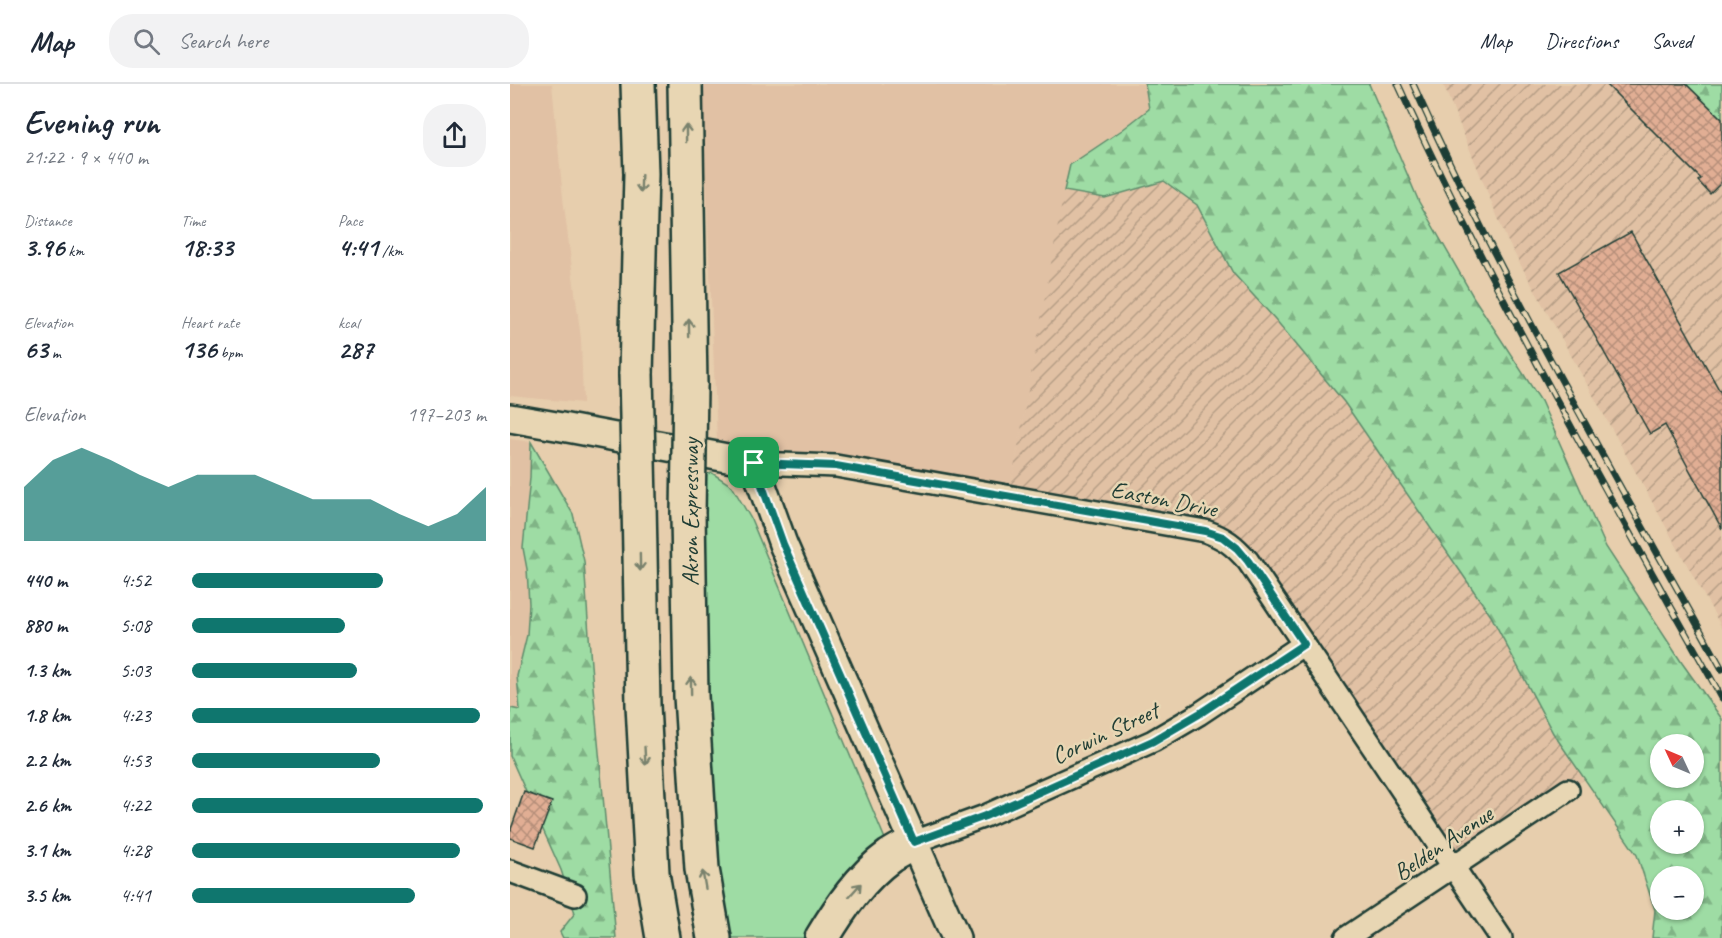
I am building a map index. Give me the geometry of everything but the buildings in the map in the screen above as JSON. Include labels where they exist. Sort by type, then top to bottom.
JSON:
[{"type":"highway","name":"Akron Expressway","points":[[638,84],[641,174],[636,374],[642,705],[652,873],[663,938]]},
{"type":"highway","name":"Akron Expressway","points":[[685,84],[690,386],[688,514],[691,696],[702,869],[714,938]]},
{"type":"highway","points":[[822,938],[838,911],[872,872],[890,856],[914,842]]},
{"type":"street","points":[[510,418],[754,463],[783,544],[956,938]]},
{"type":"street","name":"Easton Drive","points":[[754,463],[836,466],[1205,531],[1223,537],[1248,561],[1501,938]]},
{"type":"street","name":"Corwin Street","points":[[914,842],[985,816],[1153,741],[1199,714],[1304,644]]},
{"type":"street","name":"Belden Avenue","points":[[1346,938],[1568,790]]},
{"type":"street","points":[[510,871],[575,895]]},
{"type":"shaded area","points":[[510,84],[552,84],[563,198],[581,339],[583,403],[510,396]]},
{"type":"shaded area","points":[[702,84],[1145,84],[1149,109],[1070,166],[1011,486],[717,440]]},
{"type":"shaded area","points":[[1443,84],[1686,84],[1722,119],[1722,628],[1507,240]]},
{"type":"shaded area","points":[[1164,181],[1197,205],[1233,273],[1275,319],[1344,402],[1491,616],[1553,733],[1585,779],[1454,866],[1237,548],[1009,496],[1064,191],[1105,198]]},
{"type":"shaded area","points":[[510,439],[531,442],[523,548],[529,604],[527,635],[517,676],[520,710],[510,708]]},
{"type":"green space","points":[[1145,84],[1369,84],[1419,202],[1474,298],[1541,401],[1606,547],[1682,663],[1722,719],[1722,938],[1652,938],[1654,920],[1704,920],[1704,866],[1650,866],[1650,895],[1637,855],[1553,733],[1491,616],[1344,402],[1275,319],[1233,273],[1197,205],[1164,181],[1105,198],[1064,191],[1070,165],[1149,109]]},
{"type":"green space","points":[[1686,84],[1722,84],[1722,119]]},
{"type":"green space","points":[[531,442],[573,514],[584,561],[591,665],[616,938],[563,938],[560,932],[575,913],[561,870],[510,756],[510,708],[520,710],[517,676],[527,635],[529,604],[523,548]]},
{"type":"green space","points":[[712,473],[732,486],[751,519],[885,839],[847,875],[813,922],[805,938],[729,938],[716,867],[707,673],[701,475]]},
{"type":"railway","points":[[1398,84],[1473,241],[1513,318],[1595,471],[1722,698]]},
{"type":"railway","points":[[1413,84],[1522,307],[1722,669]]},
{"type":"route","points":[[754,463],[836,466],[1205,531],[1223,537],[1237,548],[1304,644],[1199,714],[1153,741],[985,816],[914,842],[783,544],[754,463]]}]
